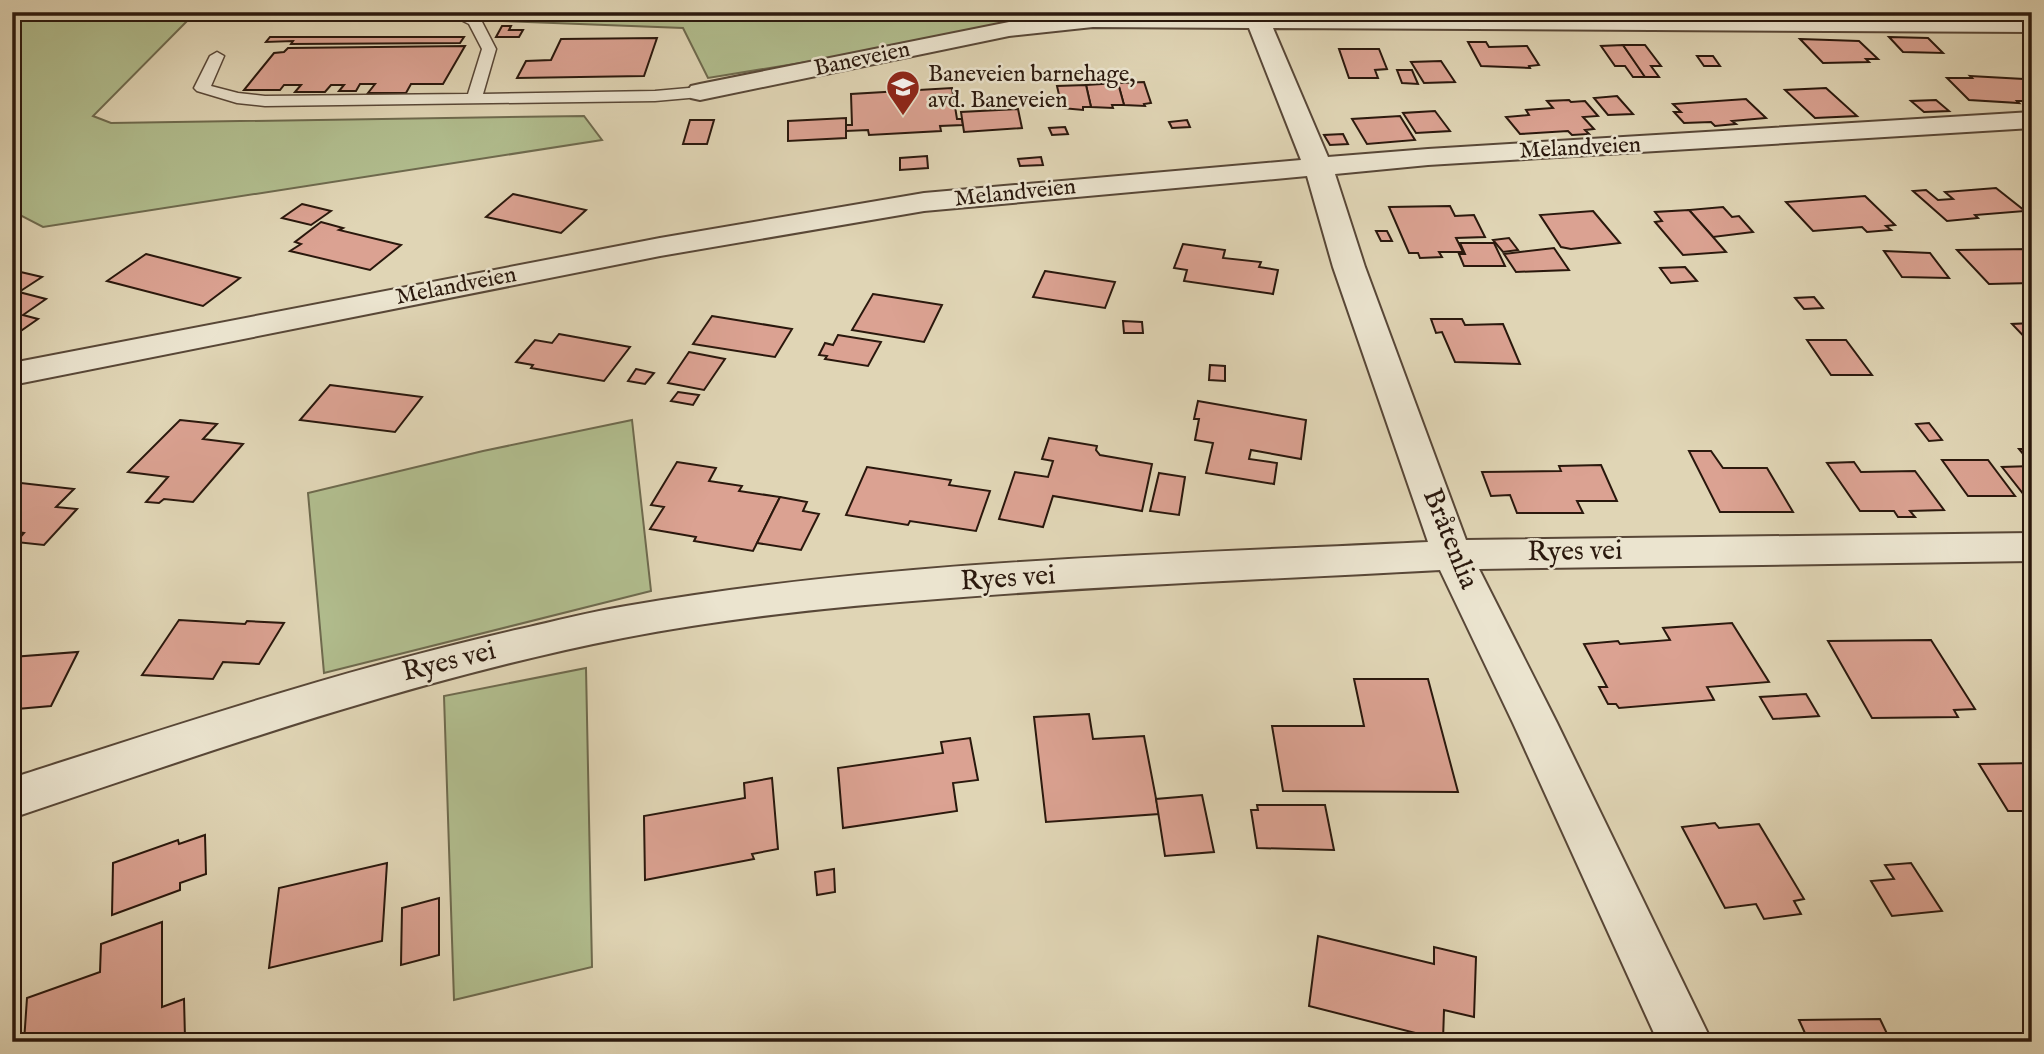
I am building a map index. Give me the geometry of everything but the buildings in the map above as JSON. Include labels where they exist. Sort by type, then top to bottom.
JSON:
[{"type":"street","name":"Baneveien","points":[[700,92],[1051,22],[1257,19],[2032,25]]},
{"type":"street","name":"Bråtenlia","points":[[1257,19],[1318,166],[1349,267],[1452,555],[1535,723],[1685,1042]]},
{"type":"street","name":"Melandveien","points":[[12,374],[660,247],[865,211],[1023,192],[1318,166],[2032,120]]},
{"type":"street","name":"Ryes vei","points":[[12,798],[192,738],[411,671],[623,622],[744,603],[868,589],[1038,576],[1452,555],[2032,547]]},
{"type":"lane","points":[[460,16],[475,20],[489,49],[474,98]]},
{"type":"lane","points":[[217,56],[202,88],[237,98],[265,101],[655,96],[700,92]]},
{"type":"green space","points":[[12,12],[196,12],[93,116],[111,123],[584,116],[602,140],[43,227],[12,211]]},
{"type":"green space","points":[[509,12],[1312,12],[1308,19],[1009,29],[708,78],[683,28],[504,21]]},
{"type":"green space","points":[[1346,12],[2032,12],[2032,25],[1352,15]]},
{"type":"green space","points":[[632,420],[651,591],[324,673],[308,493],[483,451]]},
{"type":"green space","points":[[586,668],[592,967],[454,1000],[444,696]]},
{"type":"place","name":"Baneveien barnehage, avd. Baneveien","points":[[903,117]]}]
